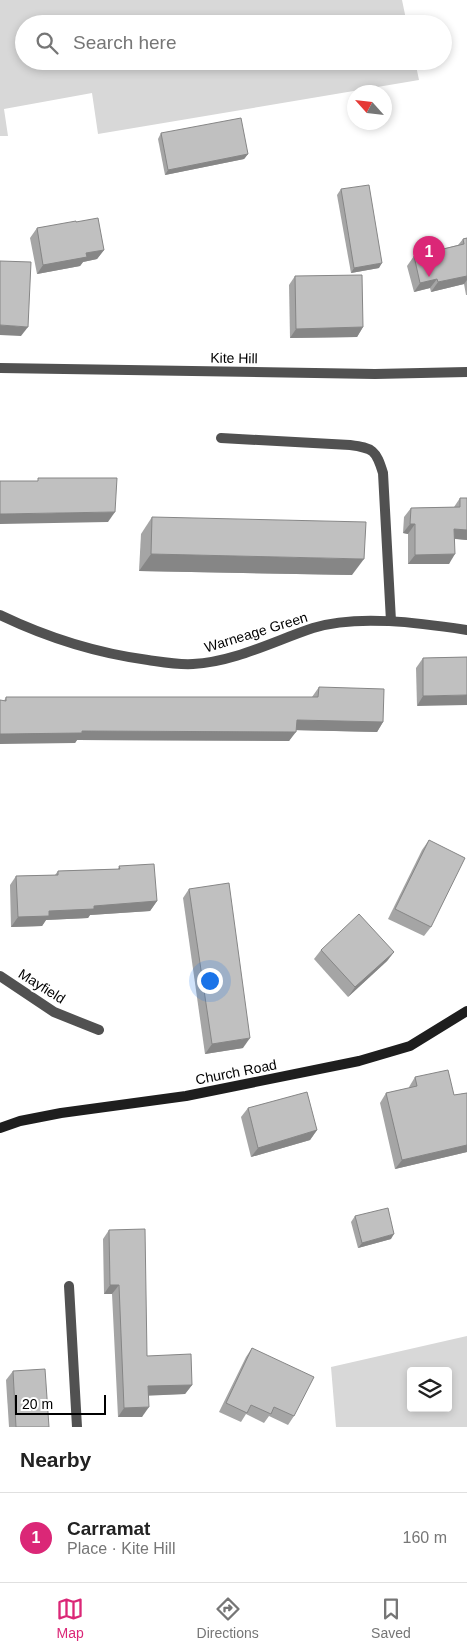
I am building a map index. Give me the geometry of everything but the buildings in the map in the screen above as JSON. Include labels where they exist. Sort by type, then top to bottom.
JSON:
[{"type":"street","name":"Kite Hill","points":[[0,368],[375,374],[467,372]]},
{"type":"street","points":[[221,438],[350,445],[369,448],[378,456],[383,473],[390,621]]},
{"type":"street","name":"Warneage Green","points":[[0,615],[32,631],[94,651],[127,658],[193,664],[226,658],[315,628],[390,621],[467,630]]},
{"type":"street","name":"Mayfield","points":[[0,976],[54,1012],[98,1030]]},
{"type":"street","name":"Church Road","points":[[0,1128],[20,1121],[61,1113],[186,1096],[359,1061],[410,1046],[467,1011]]},
{"type":"street","points":[[69,1286],[77,1427]]},
{"type":"shaded area","points":[[0,0],[402,0],[405,15],[15,15],[15,70],[417,70],[419,80],[389,85],[347,85],[347,92],[98,134],[92,93],[4,109],[8,136],[0,136]]},
{"type":"shaded area","points":[[467,1336],[467,1427],[336,1427],[331,1367]]},
{"type":"place","name":"Carramat","points":[[429,277]]}]
